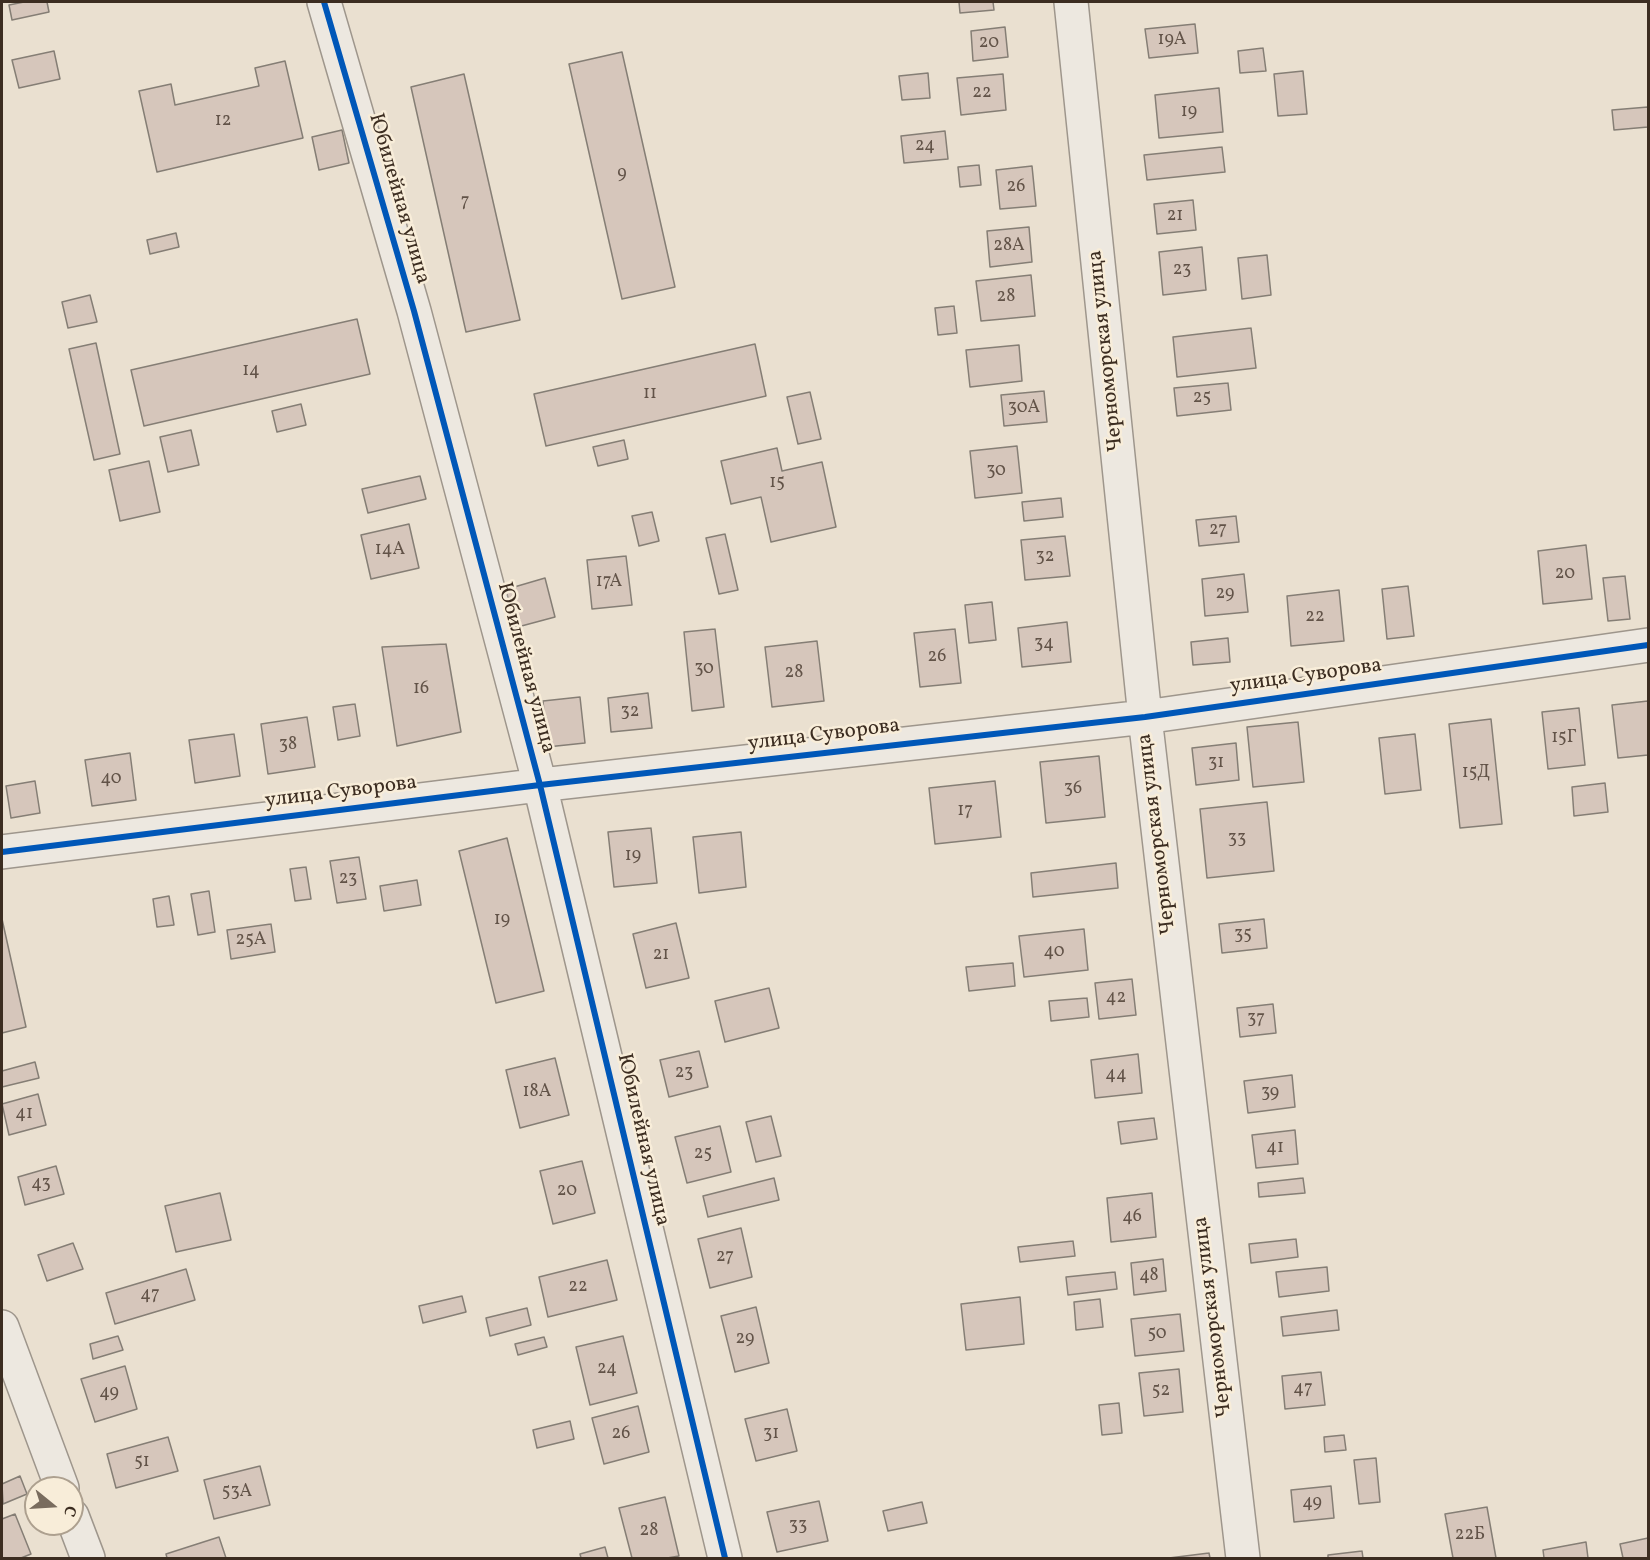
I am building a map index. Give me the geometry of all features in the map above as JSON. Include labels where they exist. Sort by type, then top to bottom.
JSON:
[{"type":"street","name":"Юбилейная улица","points":[[324,2],[414,311],[540,785],[725,1558]]},
{"type":"street","name":"Черноморская улица","points":[[1071,2],[1145,717],[1243,1558]]},
{"type":"street","name":"улица Суворова","points":[[2,852],[540,785],[1145,717],[1648,645]]},
{"type":"street","points":[[2,1328],[58,1476]]},
{"type":"street","points":[[80,1536],[88,1558]]},
{"type":"building","points":[[24,2],[47,2],[49,12],[12,20],[9,5]]},
{"type":"building","points":[[959,2],[993,2],[994,10],[960,13]]},
{"type":"building","points":[[1195,24],[1198,53],[1149,58],[1145,29]]},
{"type":"building","points":[[1005,27],[1008,57],[973,61],[971,31]]},
{"type":"building","points":[[1263,48],[1266,71],[1240,73],[1238,51]]},
{"type":"building","points":[[54,51],[60,79],[19,88],[12,60]]},
{"type":"building","points":[[622,52],[675,287],[622,299],[569,64]]},
{"type":"building","points":[[285,61],[303,138],[157,172],[139,91],[171,84],[175,105],[259,86],[255,68]]},
{"type":"building","points":[[1303,71],[1307,114],[1278,116],[1274,74]]},
{"type":"building","points":[[928,73],[930,98],[902,100],[899,76]]},
{"type":"building","points":[[464,74],[520,320],[466,332],[411,87]]},
{"type":"building","points":[[1003,74],[1006,110],[961,115],[957,78]]},
{"type":"building","points":[[1219,88],[1223,132],[1159,138],[1155,95]]},
{"type":"building","points":[[1648,107],[1648,127],[1614,130],[1612,110]]},
{"type":"building","points":[[342,130],[349,163],[319,170],[312,137]]},
{"type":"building","points":[[945,131],[948,159],[904,163],[901,136]]},
{"type":"building","points":[[1222,147],[1225,172],[1147,180],[1144,155]]},
{"type":"building","points":[[979,165],[981,185],[960,187],[958,167]]},
{"type":"building","points":[[1032,166],[1036,206],[1000,209],[996,170]]},
{"type":"building","points":[[1193,200],[1196,230],[1157,234],[1154,204]]},
{"type":"building","points":[[1029,227],[1032,262],[990,267],[987,231]]},
{"type":"building","points":[[176,233],[179,247],[150,254],[147,240]]},
{"type":"building","points":[[1202,247],[1206,290],[1163,295],[1159,252]]},
{"type":"building","points":[[1267,255],[1271,295],[1242,299],[1238,258]]},
{"type":"building","points":[[1031,275],[1035,316],[981,321],[976,281]]},
{"type":"building","points":[[90,295],[97,322],[68,328],[62,302]]},
{"type":"building","points":[[954,306],[957,333],[938,335],[935,308]]},
{"type":"building","points":[[357,319],[370,374],[144,426],[131,370]]},
{"type":"building","points":[[1251,328],[1256,368],[1177,377],[1173,337]]},
{"type":"building","points":[[96,343],[120,454],[94,460],[69,349]]},
{"type":"building","points":[[755,344],[766,396],[546,446],[534,394]]},
{"type":"building","points":[[1019,345],[1022,381],[970,387],[966,350]]},
{"type":"building","points":[[1228,383],[1231,410],[1177,416],[1174,388]]},
{"type":"building","points":[[1044,391],[1047,422],[1004,426],[1001,395]]},
{"type":"building","points":[[810,392],[821,439],[798,444],[787,397]]},
{"type":"building","points":[[301,404],[306,425],[277,432],[272,411]]},
{"type":"building","points":[[191,430],[199,465],[168,472],[160,437]]},
{"type":"building","points":[[624,440],[628,459],[598,466],[593,447]]},
{"type":"building","points":[[1017,446],[1022,493],[975,498],[970,451]]},
{"type":"building","points":[[777,448],[782,471],[822,462],[836,527],[771,542],[761,497],[731,504],[721,461]]},
{"type":"building","points":[[149,461],[160,512],[120,521],[109,470]]},
{"type":"building","points":[[420,476],[426,499],[368,513],[362,489]]},
{"type":"building","points":[[1061,498],[1063,517],[1024,521],[1022,502]]},
{"type":"building","points":[[652,512],[659,541],[639,546],[632,516]]},
{"type":"building","points":[[1236,516],[1239,542],[1199,546],[1196,520]]},
{"type":"building","points":[[409,524],[419,568],[371,579],[361,535]]},
{"type":"building","points":[[725,534],[738,590],[719,594],[706,538]]},
{"type":"building","points":[[1065,536],[1070,576],[1025,580],[1021,540]]},
{"type":"building","points":[[1586,545],[1592,599],[1543,604],[1538,551]]},
{"type":"building","points":[[626,556],[632,605],[592,609],[587,560]]},
{"type":"building","points":[[1244,574],[1248,612],[1205,616],[1202,579]]},
{"type":"building","points":[[1625,576],[1630,619],[1608,621],[1603,578]]},
{"type":"building","points":[[545,578],[555,617],[514,628],[504,590]]},
{"type":"building","points":[[1408,586],[1414,636],[1387,639],[1382,589]]},
{"type":"building","points":[[1339,590],[1344,641],[1291,646],[1287,596]]},
{"type":"building","points":[[992,602],[996,640],[969,643],[965,605]]},
{"type":"building","points":[[1067,622],[1071,662],[1022,667],[1018,628]]},
{"type":"building","points":[[715,629],[724,707],[692,711],[684,632]]},
{"type":"building","points":[[955,629],[961,683],[920,687],[914,633]]},
{"type":"building","points":[[1228,638],[1230,662],[1193,665],[1191,642]]},
{"type":"building","points":[[817,641],[824,701],[772,707],[765,647]]},
{"type":"building","points":[[446,644],[461,732],[397,746],[382,647]]},
{"type":"building","points":[[648,693],[652,728],[611,732],[608,698]]},
{"type":"building","points":[[580,697],[585,743],[547,747],[543,701]]},
{"type":"building","points":[[1648,701],[1648,755],[1618,758],[1612,705]]},
{"type":"building","points":[[355,704],[360,736],[338,740],[333,707]]},
{"type":"building","points":[[1579,708],[1585,765],[1548,769],[1542,712]]},
{"type":"building","points":[[307,717],[315,767],[268,774],[261,724]]},
{"type":"building","points":[[1491,719],[1502,824],[1460,828],[1449,724]]},
{"type":"building","points":[[1298,722],[1304,782],[1253,787],[1247,727]]},
{"type":"building","points":[[234,734],[240,776],[195,783],[189,740]]},
{"type":"building","points":[[1415,734],[1421,790],[1385,794],[1379,738]]},
{"type":"building","points":[[1236,743],[1239,780],[1196,785],[1192,748]]},
{"type":"building","points":[[130,753],[136,800],[92,806],[85,760]]},
{"type":"building","points":[[1099,756],[1105,817],[1046,823],[1040,762]]},
{"type":"building","points":[[35,781],[40,813],[11,818],[6,786]]},
{"type":"building","points":[[995,781],[1001,837],[935,844],[929,788]]},
{"type":"building","points":[[1605,783],[1608,812],[1574,816],[1572,787]]},
{"type":"building","points":[[1267,802],[1274,871],[1207,878],[1200,809]]},
{"type":"building","points":[[651,828],[657,883],[614,887],[608,832]]},
{"type":"building","points":[[741,832],[746,887],[699,893],[693,837]]},
{"type":"building","points":[[507,838],[544,991],[496,1003],[459,851]]},
{"type":"building","points":[[359,857],[366,899],[337,903],[330,861]]},
{"type":"building","points":[[1116,863],[1118,888],[1033,897],[1031,873]]},
{"type":"building","points":[[306,867],[311,899],[295,901],[290,869]]},
{"type":"building","points":[[417,880],[421,905],[384,911],[380,886]]},
{"type":"building","points":[[209,891],[215,932],[198,935],[191,894]]},
{"type":"building","points":[[169,896],[174,925],[157,927],[153,899]]},
{"type":"building","points":[[2,919],[26,1027],[2,1033]]},
{"type":"building","points":[[1264,919],[1267,948],[1222,953],[1219,924]]},
{"type":"building","points":[[676,923],[689,978],[646,988],[633,934]]},
{"type":"building","points":[[271,924],[275,952],[231,959],[227,930]]},
{"type":"building","points":[[1084,929],[1088,970],[1024,977],[1019,936]]},
{"type":"building","points":[[1013,963],[1015,986],[969,991],[966,967]]},
{"type":"building","points":[[1132,979],[1136,1015],[1099,1019],[1095,983]]},
{"type":"building","points":[[769,988],[779,1028],[725,1042],[715,1001]]},
{"type":"building","points":[[1087,998],[1089,1017],[1051,1021],[1049,1001]]},
{"type":"building","points":[[1273,1004],[1276,1033],[1240,1037],[1237,1008]]},
{"type":"building","points":[[699,1051],[708,1087],[669,1097],[660,1060]]},
{"type":"building","points":[[1138,1054],[1142,1093],[1095,1098],[1091,1060]]},
{"type":"building","points":[[555,1058],[569,1115],[520,1128],[506,1070]]},
{"type":"building","points":[[35,1062],[39,1078],[2,1087],[2,1071]]},
{"type":"building","points":[[1292,1075],[1295,1107],[1248,1113],[1244,1081]]},
{"type":"building","points":[[38,1094],[46,1125],[9,1135],[2,1104]]},
{"type":"building","points":[[771,1116],[781,1156],[756,1162],[746,1122]]},
{"type":"building","points":[[1154,1118],[1157,1139],[1121,1144],[1118,1122]]},
{"type":"building","points":[[720,1126],[731,1172],[687,1183],[675,1137]]},
{"type":"building","points":[[1295,1130],[1298,1164],[1256,1168],[1252,1135]]},
{"type":"building","points":[[582,1161],[595,1213],[553,1224],[540,1171]]},
{"type":"building","points":[[56,1166],[64,1194],[25,1205],[18,1177]]},
{"type":"building","points":[[774,1178],[779,1200],[708,1217],[703,1196]]},
{"type":"building","points":[[1303,1178],[1305,1193],[1259,1197],[1258,1183]]},
{"type":"building","points":[[220,1193],[231,1240],[176,1252],[165,1206]]},
{"type":"building","points":[[1152,1193],[1156,1237],[1111,1242],[1107,1198]]},
{"type":"building","points":[[741,1228],[752,1277],[710,1288],[698,1239]]},
{"type":"building","points":[[1296,1239],[1298,1257],[1251,1263],[1249,1244]]},
{"type":"building","points":[[1073,1241],[1075,1256],[1020,1262],[1018,1247]]},
{"type":"building","points":[[73,1243],[83,1269],[47,1281],[38,1255]]},
{"type":"building","points":[[1163,1259],[1166,1291],[1134,1295],[1131,1263]]},
{"type":"building","points":[[607,1260],[617,1300],[548,1317],[539,1277]]},
{"type":"building","points":[[1327,1267],[1329,1291],[1279,1297],[1276,1272]]},
{"type":"building","points":[[186,1269],[195,1300],[115,1324],[106,1293]]},
{"type":"building","points":[[1115,1272],[1117,1289],[1068,1295],[1066,1277]]},
{"type":"building","points":[[462,1296],[466,1312],[423,1323],[419,1306]]},
{"type":"building","points":[[1020,1297],[1024,1344],[966,1350],[961,1304]]},
{"type":"building","points":[[1100,1299],[1103,1327],[1076,1330],[1074,1302]]},
{"type":"building","points":[[756,1307],[769,1363],[735,1372],[721,1316]]},
{"type":"building","points":[[527,1308],[531,1325],[490,1336],[486,1318]]},
{"type":"building","points":[[1337,1310],[1339,1330],[1283,1336],[1281,1317]]},
{"type":"building","points":[[1180,1314],[1184,1351],[1135,1356],[1131,1319]]},
{"type":"building","points":[[118,1336],[123,1350],[93,1359],[90,1344]]},
{"type":"building","points":[[623,1336],[637,1393],[590,1405],[576,1347]]},
{"type":"building","points":[[544,1337],[547,1347],[518,1355],[515,1344]]},
{"type":"building","points":[[125,1366],[137,1409],[95,1422],[81,1379]]},
{"type":"building","points":[[1179,1369],[1183,1412],[1144,1416],[1139,1373]]},
{"type":"building","points":[[1321,1372],[1325,1405],[1285,1409],[1282,1376]]},
{"type":"building","points":[[1119,1403],[1122,1433],[1102,1435],[1099,1405]]},
{"type":"building","points":[[638,1406],[649,1452],[604,1464],[592,1418]]},
{"type":"building","points":[[787,1409],[797,1451],[756,1461],[745,1419]]},
{"type":"building","points":[[570,1421],[574,1439],[537,1448],[533,1430]]},
{"type":"building","points":[[1344,1435],[1346,1450],[1325,1452],[1324,1437]]},
{"type":"building","points":[[168,1437],[178,1471],[116,1488],[107,1454]]},
{"type":"building","points":[[1376,1458],[1380,1502],[1359,1504],[1354,1460]]},
{"type":"building","points":[[260,1466],[270,1505],[214,1519],[204,1480]]},
{"type":"building","points":[[20,1476],[24,1486],[24,1495],[3,1504],[2,1484]]},
{"type":"building","points":[[1331,1486],[1334,1518],[1294,1522],[1291,1490]]},
{"type":"building","points":[[665,1497],[679,1556],[632,1558],[619,1508]]},
{"type":"building","points":[[819,1501],[828,1541],[777,1552],[767,1512]]},
{"type":"building","points":[[922,1502],[927,1523],[888,1531],[883,1511]]},
{"type":"building","points":[[1487,1507],[1496,1558],[1453,1558],[1445,1514]]},
{"type":"building","points":[[15,1514],[31,1554],[21,1558],[2,1558],[2,1519]]},
{"type":"building","points":[[219,1537],[226,1558],[167,1558],[166,1554]]},
{"type":"building","points":[[1648,1538],[1648,1558],[1623,1558],[1620,1544]]},
{"type":"building","points":[[1586,1542],[1588,1558],[1544,1558],[1543,1550]]},
{"type":"building","points":[[605,1547],[608,1558],[581,1558],[580,1554]]},
{"type":"building","points":[[1362,1551],[1363,1558],[1328,1558],[1328,1555]]},
{"type":"building","points":[[1209,1553],[1210,1558],[1169,1558]]},
{"type":"cycle path","points":[[324,2],[414,311],[540,785],[725,1558]]},
{"type":"cycle path","points":[[2,852],[540,785],[1145,717],[1648,645]]}]
